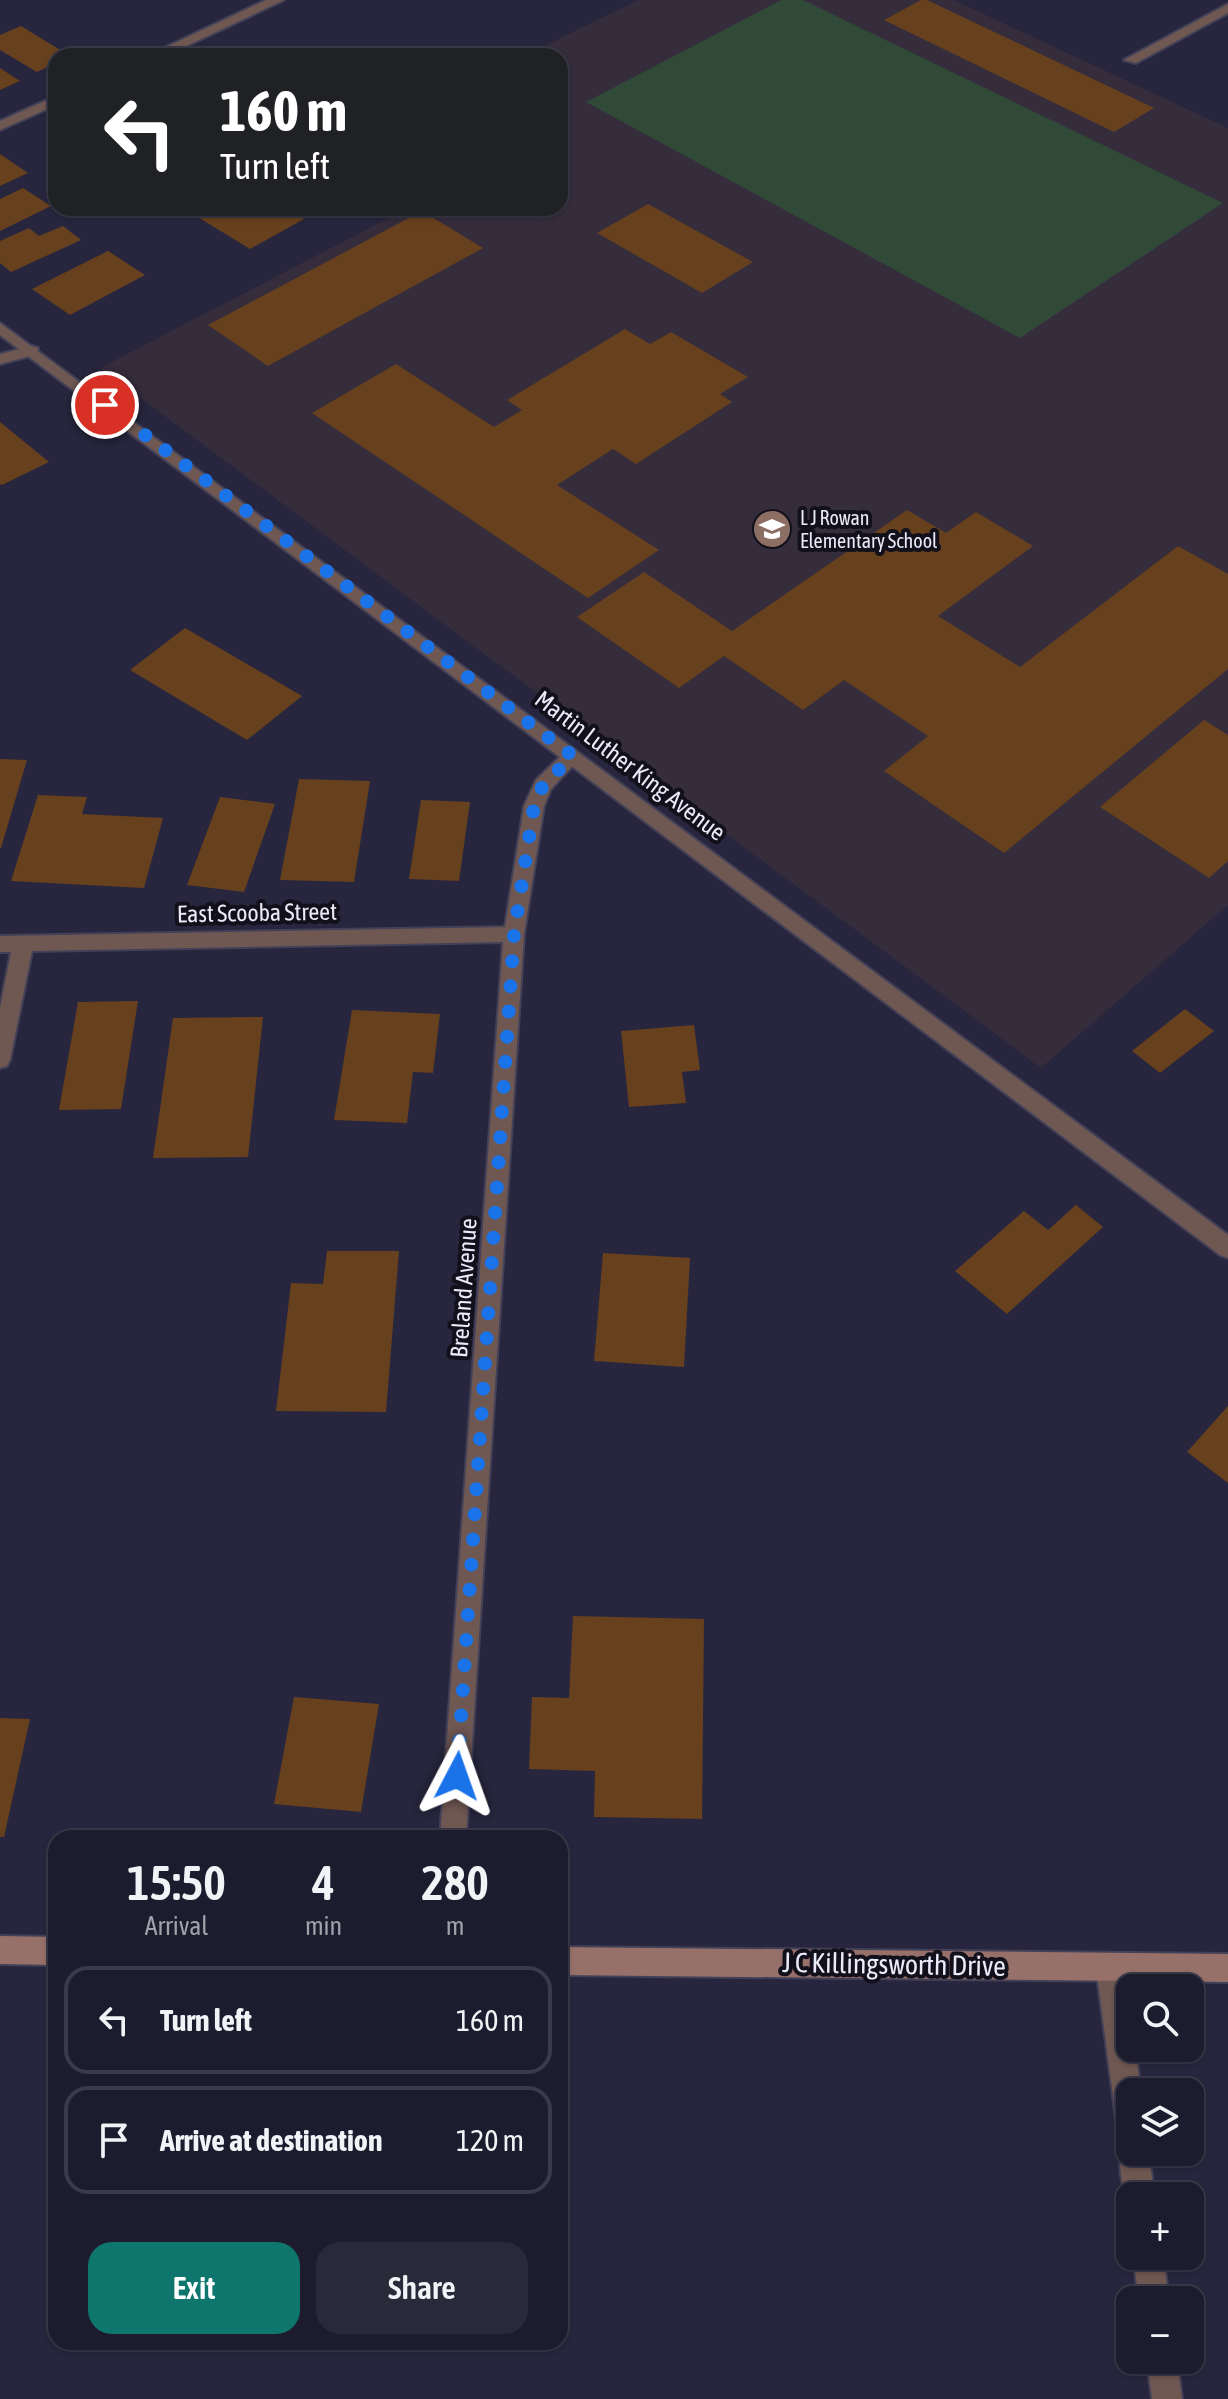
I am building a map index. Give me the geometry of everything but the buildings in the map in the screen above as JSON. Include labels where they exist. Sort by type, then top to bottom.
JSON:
[{"type":"main road","points":[[0,1950],[48,1951]]},
{"type":"main road","name":"J C Killingsworth Drive","points":[[568,1961],[1228,1968]]},
{"type":"street","points":[[172,48],[277,0]]},
{"type":"street","points":[[1131,60],[1228,8]]},
{"type":"street","points":[[0,126],[48,104]]},
{"type":"street","name":"Martin Luther King Avenue","points":[[0,328],[1228,1248]]},
{"type":"street","points":[[0,359],[32,351]]},
{"type":"street","name":"Breland Avenue","points":[[454,1830],[514,934],[534,806],[543,785],[573,756]]},
{"type":"street","name":"East Scooba Street","points":[[0,944],[514,934]]},
{"type":"street","points":[[0,1060],[23,944]]},
{"type":"street","points":[[1110,1967],[1125,2078]]},
{"type":"street","points":[[1164,2374],[1167,2399]]},
{"type":"shaded area","name":"L J Rowan Elementary School","points":[[638,0],[954,0],[1228,128],[1228,905],[1041,1068],[100,368],[393,216],[568,216],[568,48],[540,48]]},
{"type":"green space","points":[[781,0],[803,0],[1223,203],[1020,338],[586,102]]},
{"type":"place","name":"L J Rowan Elementary School","points":[[772,529]]},
{"type":"route","points":[[105,405],[573,756],[557,768],[543,785],[534,806],[514,934],[457,1776]]}]
